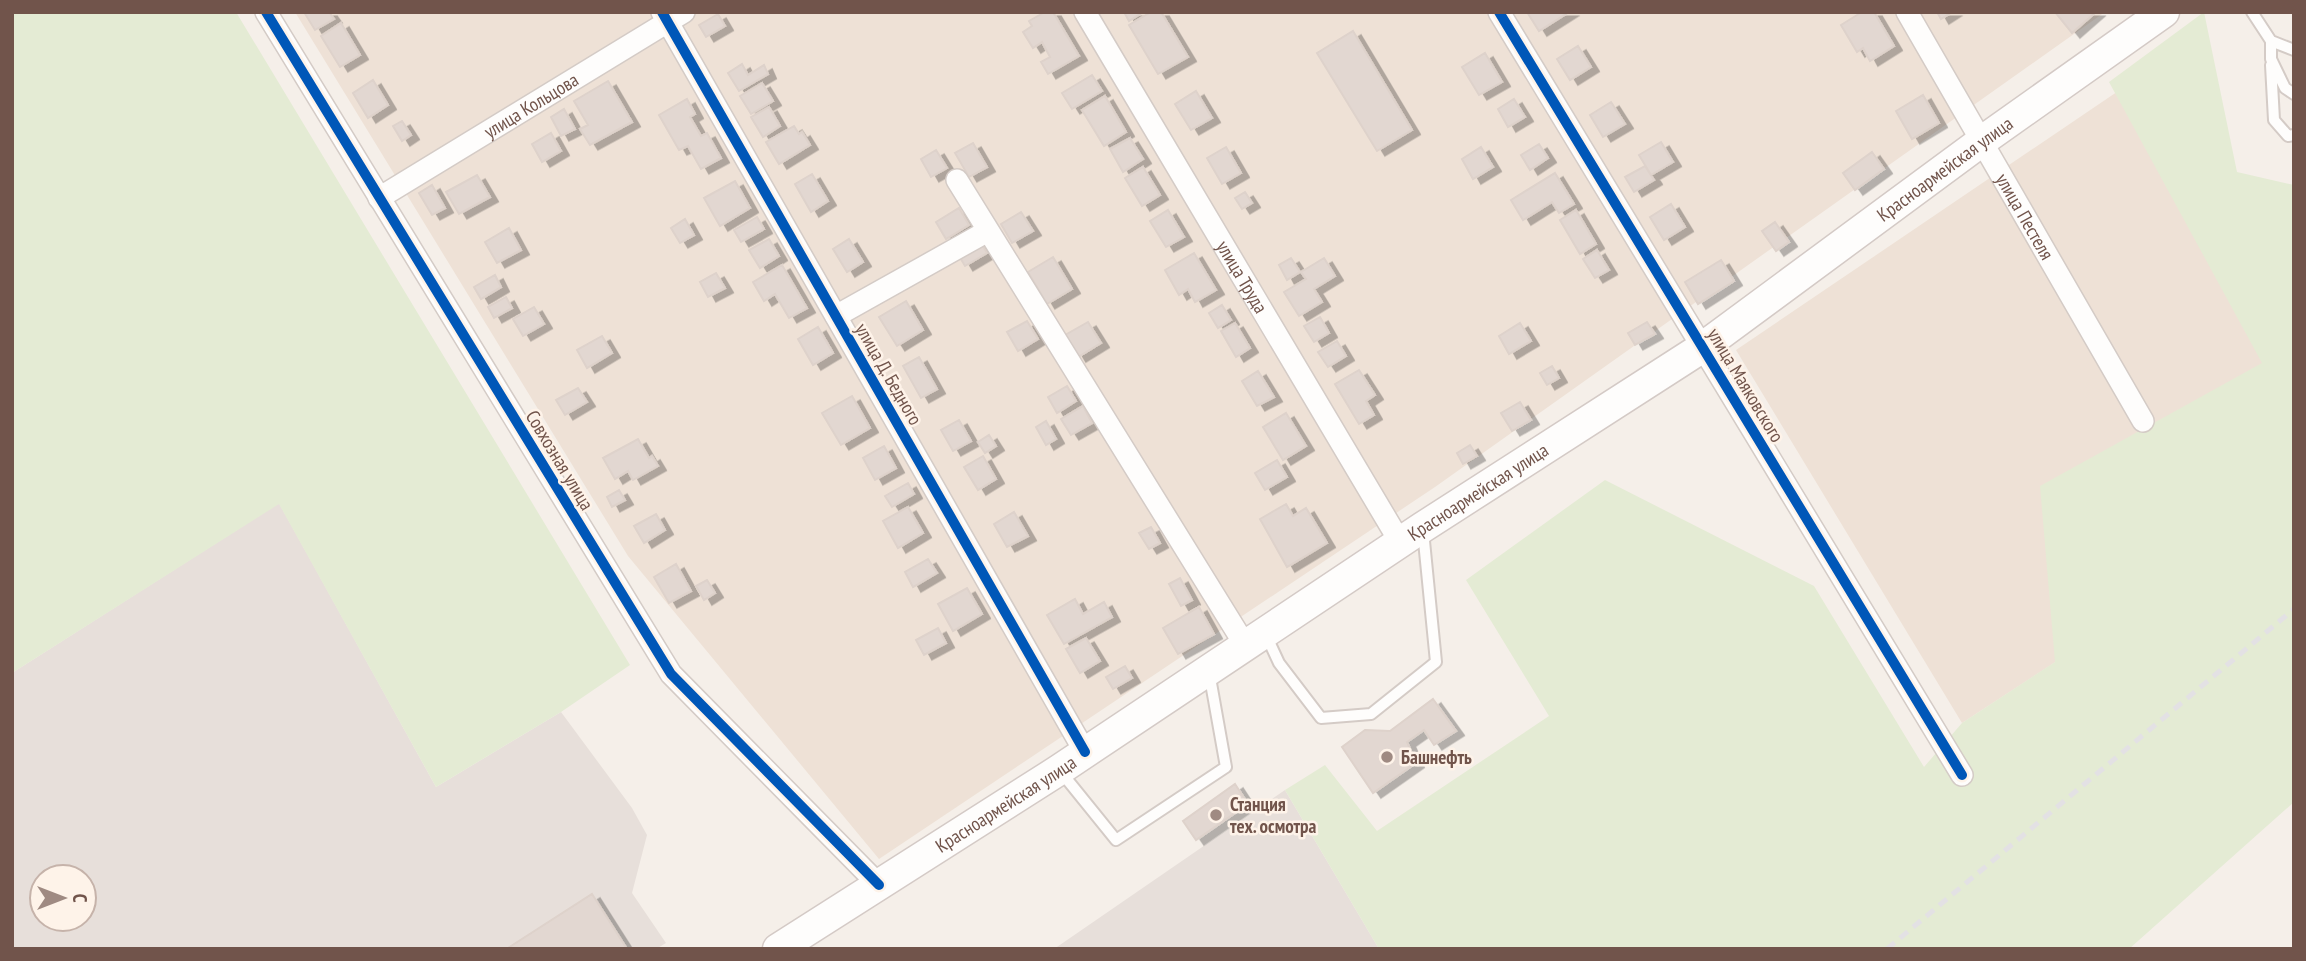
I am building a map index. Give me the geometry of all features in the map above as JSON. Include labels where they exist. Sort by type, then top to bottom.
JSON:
[{"type":"main road","name":"Красноармейская улица","points":[[778,949],[1059,770],[1411,534],[1703,348],[1982,141],[2164,12]]},
{"type":"street","name":"Совхозная улица","points":[[265,12],[671,674],[878,885]]},
{"type":"street","name":"улица Труда","points":[[1085,12],[1411,534]]},
{"type":"street","name":"улица Маяковского","points":[[1499,12],[1962,775]]},
{"type":"street","name":"улица Пестеля","points":[[1906,12],[2143,421]]},
{"type":"street","name":"улица Кольцова","points":[[379,198],[671,16]]},
{"type":"street","name":"улица Д. Бедного","points":[[671,16],[836,316],[1084,752]]},
{"type":"street","points":[[957,180],[986,232],[1255,639]]},
{"type":"street","points":[[836,316],[986,232]]},
{"type":"lane","points":[[2252,12],[2271,41],[2274,120],[2288,136],[2294,135]]},
{"type":"lane","points":[[2271,41],[2294,51]]},
{"type":"lane","points":[[2271,59],[2285,88],[2294,94]]},
{"type":"lane","points":[[1255,639],[1279,663],[1321,719],[1371,714],[1436,662],[1411,534]]},
{"type":"lane","points":[[1059,770],[1116,840],[1205,781],[1226,767],[1209,670]]},
{"type":"shaded area","points":[[295,12],[2105,12],[1435,487],[879,859],[628,556]]},
{"type":"shaded area","points":[[2164,60],[2294,319],[2294,506],[1962,723],[1736,350]]},
{"type":"shaded area","points":[[279,503],[436,787],[561,712],[632,808],[647,835],[632,893],[666,943],[656,949],[12,949],[12,673]]},
{"type":"shaded area","points":[[1285,790],[1379,949],[1054,949]]},
{"type":"green space","points":[[12,12],[236,12],[630,665],[561,712],[436,787],[279,504],[12,673]]},
{"type":"green space","points":[[2204,12],[2237,172],[2294,185],[2294,802],[2129,949],[1379,949],[1285,790],[1325,765],[1377,831],[1549,716],[1466,580],[1605,480],[1814,586],[1924,767],[1962,723],[2055,662],[2040,486],[2262,363],[2109,82]]},
{"type":"building","points":[[304,12],[329,12],[334,19],[315,30]]},
{"type":"building","points":[[1045,12],[1053,12],[1079,56],[1048,74],[1041,62],[1050,57],[1042,42],[1033,48],[1023,32],[1032,26],[1029,21]]},
{"type":"building","points":[[1124,12],[1143,12],[1129,21]]},
{"type":"building","points":[[1151,12],[1161,12],[1188,57],[1158,74],[1129,25]]},
{"type":"building","points":[[1527,12],[1569,12],[1539,31]]},
{"type":"building","points":[[1862,12],[1874,12],[1894,46],[1870,61],[1863,48],[1857,52],[1841,25]]},
{"type":"building","points":[[1937,12],[1952,12],[1941,19]]},
{"type":"building","points":[[2055,12],[2096,12],[2072,33]]},
{"type":"building","points":[[718,14],[725,26],[706,37],[699,25]]},
{"type":"building","points":[[341,23],[360,55],[340,67],[321,36]]},
{"type":"building","points":[[1353,31],[1412,130],[1377,151],[1317,53]]},
{"type":"building","points":[[1578,46],[1591,67],[1570,80],[1557,59]]},
{"type":"building","points":[[1485,53],[1502,82],[1479,95],[1462,67]]},
{"type":"building","points":[[742,64],[748,75],[764,65],[768,74],[739,91],[728,73]]},
{"type":"building","points":[[1092,75],[1102,91],[1072,109],[1062,93]]},
{"type":"building","points":[[373,80],[388,105],[368,118],[353,93]]},
{"type":"building","points":[[608,81],[632,122],[590,145],[580,129],[588,125],[574,101]]},
{"type":"building","points":[[762,83],[773,101],[751,114],[740,96]]},
{"type":"building","points":[[1196,91],[1212,118],[1191,130],[1175,104]]},
{"type":"building","points":[[1923,95],[1939,123],[1912,139],[1896,111]]},
{"type":"building","points":[[1105,96],[1126,132],[1104,146],[1082,110]]},
{"type":"building","points":[[687,99],[695,114],[690,117],[701,136],[707,133],[721,158],[701,169],[688,146],[679,150],[659,115]]},
{"type":"building","points":[[1514,99],[1525,117],[1508,127],[1498,109]]},
{"type":"building","points":[[1611,102],[1625,124],[1603,137],[1590,115]]},
{"type":"building","points":[[769,107],[780,126],[763,137],[751,117]]},
{"type":"building","points":[[564,109],[575,129],[561,136],[551,117]]},
{"type":"building","points":[[402,121],[411,135],[402,141],[393,126]]},
{"type":"building","points":[[794,126],[799,134],[802,132],[810,145],[779,164],[766,142]]},
{"type":"building","points":[[551,133],[561,151],[542,162],[532,144]]},
{"type":"building","points":[[1130,138],[1143,159],[1123,172],[1110,149]]},
{"type":"building","points":[[1661,142],[1673,162],[1651,175],[1639,155]]},
{"type":"building","points":[[973,143],[987,167],[969,177],[955,153]]},
{"type":"building","points":[[1539,144],[1548,158],[1530,170],[1521,155]]},
{"type":"building","points":[[1226,147],[1241,173],[1222,184],[1207,158]]},
{"type":"building","points":[[1481,147],[1493,167],[1473,179],[1462,159]]},
{"type":"building","points":[[936,150],[947,168],[931,177],[921,159]]},
{"type":"building","points":[[1872,152],[1884,169],[1855,190],[1843,173]]},
{"type":"building","points":[[1645,166],[1654,180],[1634,192],[1625,177]]},
{"type":"building","points":[[1143,167],[1160,195],[1142,206],[1125,178]]},
{"type":"building","points":[[1555,173],[1574,204],[1559,213],[1552,202],[1523,220],[1511,200]]},
{"type":"building","points":[[812,174],[828,201],[811,212],[795,184]]},
{"type":"building","points":[[477,175],[490,197],[459,214],[446,192]]},
{"type":"building","points":[[735,181],[750,208],[720,226],[704,198]]},
{"type":"building","points":[[432,185],[445,208],[432,215],[419,193]]},
{"type":"building","points":[[1245,192],[1252,203],[1242,209],[1235,198]]},
{"type":"building","points":[[1671,204],[1685,227],[1664,240],[1650,217]]},
{"type":"building","points":[[959,208],[969,225],[946,239],[936,222]]},
{"type":"building","points":[[1168,210],[1184,237],[1166,247],[1150,221]]},
{"type":"building","points":[[1576,210],[1596,244],[1580,254],[1560,220]]},
{"type":"building","points":[[1021,212],[1033,231],[1012,243],[1001,224]]},
{"type":"building","points":[[757,217],[764,229],[741,242],[734,230]]},
{"type":"building","points":[[685,219],[694,235],[680,243],[671,228]]},
{"type":"building","points":[[1775,222],[1789,242],[1776,251],[1762,231]]},
{"type":"building","points":[[509,228],[521,250],[497,263],[485,242]]},
{"type":"building","points":[[769,239],[779,256],[760,268],[749,250]]},
{"type":"building","points":[[849,239],[863,262],[847,272],[833,249]]},
{"type":"building","points":[[980,241],[987,253],[965,266],[958,254]]},
{"type":"building","points":[[1597,250],[1609,270],[1595,278],[1583,259]]},
{"type":"building","points":[[1194,253],[1216,290],[1195,302],[1188,289],[1179,295],[1165,270]]},
{"type":"building","points":[[1053,257],[1072,289],[1047,304],[1028,272]]},
{"type":"building","points":[[1291,258],[1300,272],[1287,280],[1279,265]]},
{"type":"building","points":[[1324,258],[1335,276],[1314,289],[1322,302],[1299,316],[1284,292],[1306,279],[1301,272]]},
{"type":"building","points":[[1721,260],[1734,281],[1698,304],[1685,282]]},
{"type":"building","points":[[782,265],[807,308],[789,318],[775,294],[764,301],[753,282]]},
{"type":"building","points":[[716,273],[725,288],[708,297],[700,282]]},
{"type":"building","points":[[495,275],[501,287],[481,299],[474,287]]},
{"type":"building","points":[[506,297],[512,308],[494,318],[488,307]]},
{"type":"building","points":[[906,301],[923,330],[897,346],[879,317]]},
{"type":"building","points":[[1222,305],[1231,320],[1218,328],[1209,313]]},
{"type":"building","points":[[534,307],[544,324],[523,336],[513,319]]},
{"type":"building","points":[[1320,317],[1329,333],[1314,342],[1304,326]]},
{"type":"building","points":[[1027,321],[1038,339],[1018,351],[1007,332]]},
{"type":"building","points":[[1088,322],[1101,343],[1078,357],[1065,335]]},
{"type":"building","points":[[1647,322],[1655,334],[1635,345],[1628,333]]},
{"type":"building","points":[[1235,323],[1250,348],[1236,357],[1221,331]]},
{"type":"building","points":[[1520,323],[1531,341],[1509,354],[1499,336]]},
{"type":"building","points":[[818,327],[833,353],[813,365],[798,339]]},
{"type":"building","points":[[602,336],[612,353],[587,368],[577,350]]},
{"type":"building","points":[[1337,341],[1346,356],[1328,367],[1318,352]]},
{"type":"building","points":[[919,357],[937,389],[921,398],[903,366]]},
{"type":"building","points":[[1552,366],[1559,378],[1547,385],[1540,373]]},
{"type":"building","points":[[1359,370],[1375,395],[1366,401],[1374,415],[1359,424],[1335,384]]},
{"type":"building","points":[[1258,371],[1274,397],[1257,406],[1242,381]]},
{"type":"building","points":[[1067,386],[1076,401],[1057,413],[1048,397]]},
{"type":"building","points":[[578,388],[587,402],[565,415],[556,400]]},
{"type":"building","points":[[852,396],[870,428],[841,445],[822,413]]},
{"type":"building","points":[[1520,402],[1531,420],[1512,431],[1501,413]]},
{"type":"building","points":[[1083,406],[1092,423],[1071,435],[1061,419]]},
{"type":"building","points":[[1286,413],[1306,446],[1283,460],[1263,427]]},
{"type":"building","points":[[959,420],[971,441],[953,451],[941,430]]},
{"type":"building","points":[[1046,421],[1056,439],[1046,445],[1036,427]]},
{"type":"building","points":[[989,435],[996,446],[985,453],[978,442]]},
{"type":"building","points":[[638,439],[649,458],[652,456],[658,466],[633,480],[628,471],[615,479],[603,458]]},
{"type":"building","points":[[1470,445],[1477,456],[1463,464],[1457,453]]},
{"type":"building","points":[[884,446],[896,468],[875,480],[863,458]]},
{"type":"building","points":[[983,456],[996,479],[978,490],[964,467]]},
{"type":"building","points":[[1277,460],[1287,477],[1265,490],[1255,473]]},
{"type":"building","points":[[908,483],[914,494],[892,507],[885,496]]},
{"type":"building","points":[[619,490],[625,500],[612,507],[607,497]]},
{"type":"building","points":[[1286,504],[1293,516],[1306,508],[1327,543],[1287,567],[1260,519]]},
{"type":"building","points":[[908,507],[923,533],[898,548],[883,521]]},
{"type":"building","points":[[1014,512],[1028,536],[1007,547],[994,524]]},
{"type":"building","points":[[656,514],[665,530],[644,543],[634,526]]},
{"type":"building","points":[[1151,527],[1160,543],[1149,549],[1139,533]]},
{"type":"building","points":[[928,559],[937,573],[913,587],[905,572]]},
{"type":"building","points":[[676,564],[691,591],[669,603],[654,577]]},
{"type":"building","points":[[1180,578],[1192,600],[1181,606],[1169,584]]},
{"type":"building","points":[[707,580],[715,593],[704,600],[696,586]]},
{"type":"building","points":[[967,588],[982,614],[953,631],[938,604]]},
{"type":"building","points":[[1075,599],[1083,614],[1104,602],[1112,617],[1064,644],[1047,615]]},
{"type":"building","points":[[1199,607],[1214,634],[1178,654],[1163,628]]},
{"type":"building","points":[[938,628],[946,643],[924,655],[916,640]]},
{"type":"building","points":[[1086,638],[1100,661],[1080,673],[1066,649]]},
{"type":"building","points":[[1125,666],[1132,678],[1113,689],[1106,677]]},
{"type":"building","points":[[1433,699],[1456,731],[1434,745],[1424,730],[1407,742],[1416,763],[1373,793],[1342,747],[1365,730],[1390,731]]},
{"type":"building","points":[[1235,784],[1248,804],[1196,840],[1183,821]]},
{"type":"building","points":[[592,894],[627,949],[508,949],[508,948]]},
{"type":"railway","points":[[1887,949],[2294,609]]},
{"type":"cycle path","points":[[266,12],[671,674],[879,885]]},
{"type":"cycle path","points":[[662,12],[1085,752]]},
{"type":"cycle path","points":[[1499,12],[1962,775]]},
{"type":"place","name":"Башнефть","points":[[1387,757]]},
{"type":"place","name":"Станция тех. осмотра","points":[[1216,815]]}]
